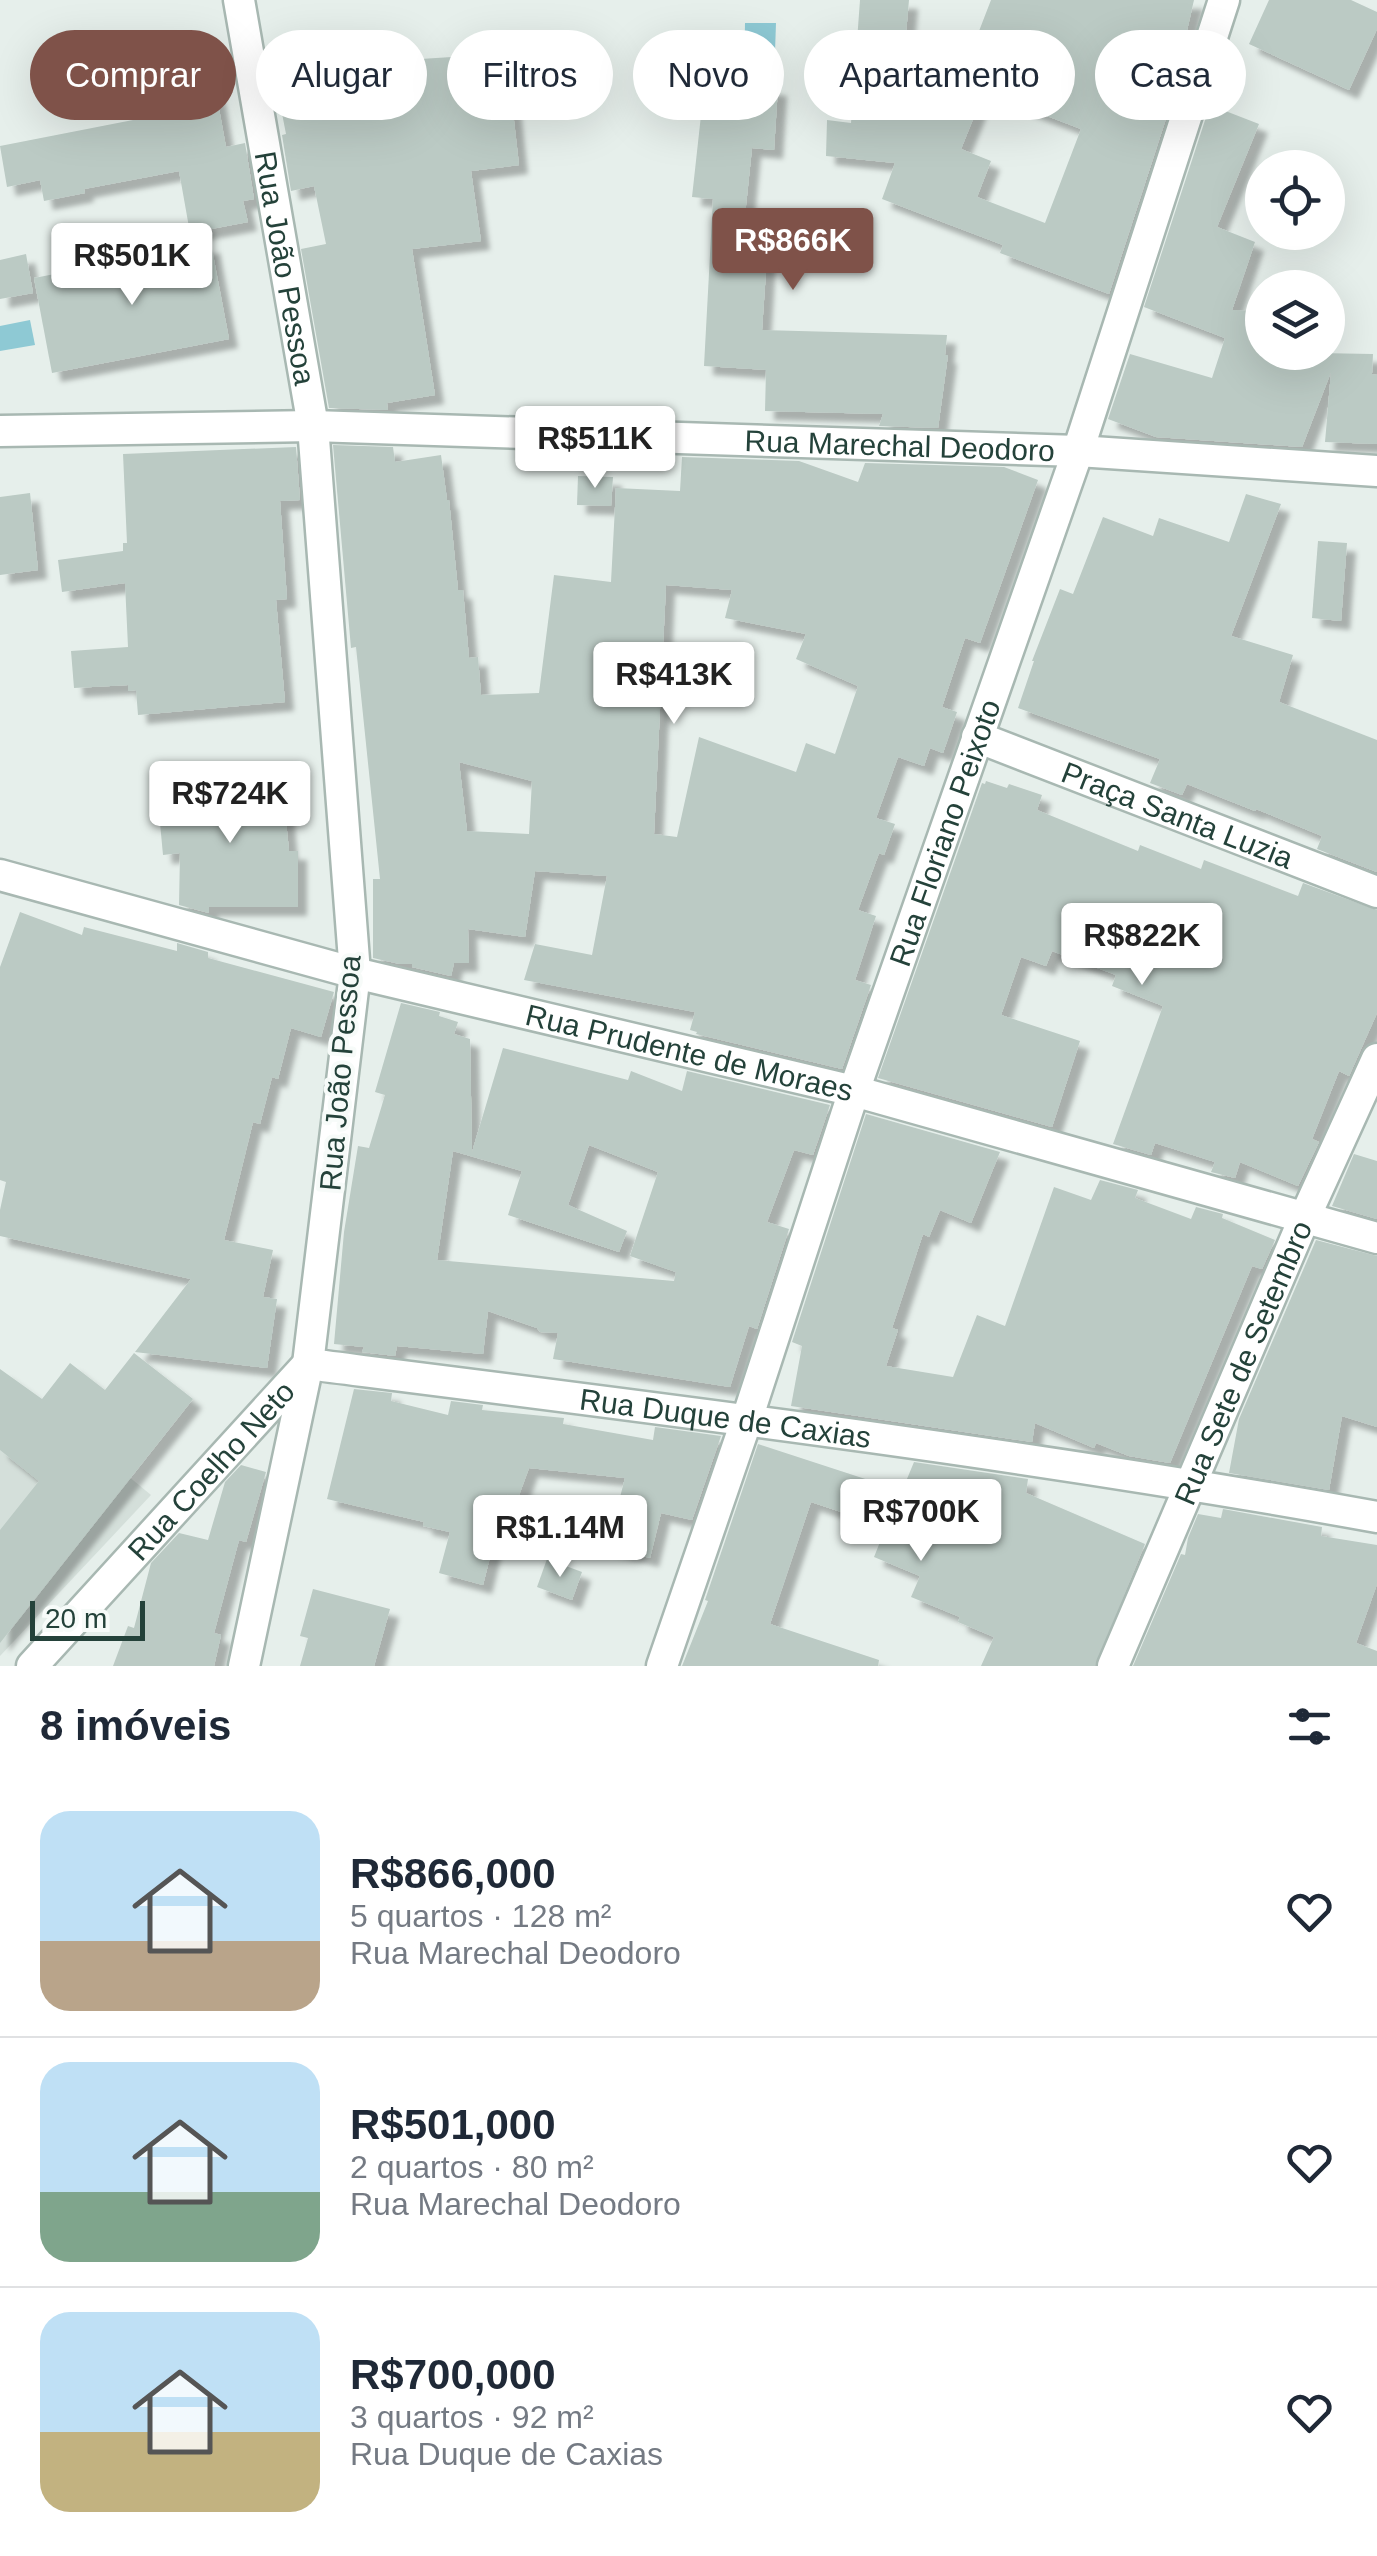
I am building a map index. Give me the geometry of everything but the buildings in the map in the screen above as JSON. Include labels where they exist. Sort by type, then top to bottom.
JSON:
[{"type":"street","name":"Rua João Pessoa","points":[[239,0],[313,426],[355,973],[308,1364],[244,1666]]},
{"type":"street","name":"Rua Floriano Peixoto","points":[[662,1666],[854,1091],[1078,451],[1224,0]]},
{"type":"street","name":"Rua Marechal Deodoro","points":[[0,431],[313,426],[1078,451],[1377,471]]},
{"type":"street","name":"Praça Santa Luzia","points":[[977,737],[1377,892]]},
{"type":"street","name":"Rua Prudente de Moraes","points":[[0,875],[355,973],[854,1091],[1377,1238]]},
{"type":"street","name":"Rua Sete de Setembro","points":[[1113,1666],[1304,1219],[1377,1059]]},
{"type":"street","name":"Rua Duque de Caxias","points":[[308,1364],[747,1420],[1192,1484],[1377,1517]]},
{"type":"street","name":"Rua Coelho Neto","points":[[32,1666],[308,1364]]},
{"type":"shaded area","points":[[0,1370],[151,1495],[0,1656]]},
{"type":"water","points":[[745,23],[776,23],[776,30],[745,30]]},
{"type":"water","points":[[30,320],[35,345],[0,351],[0,326]]}]
